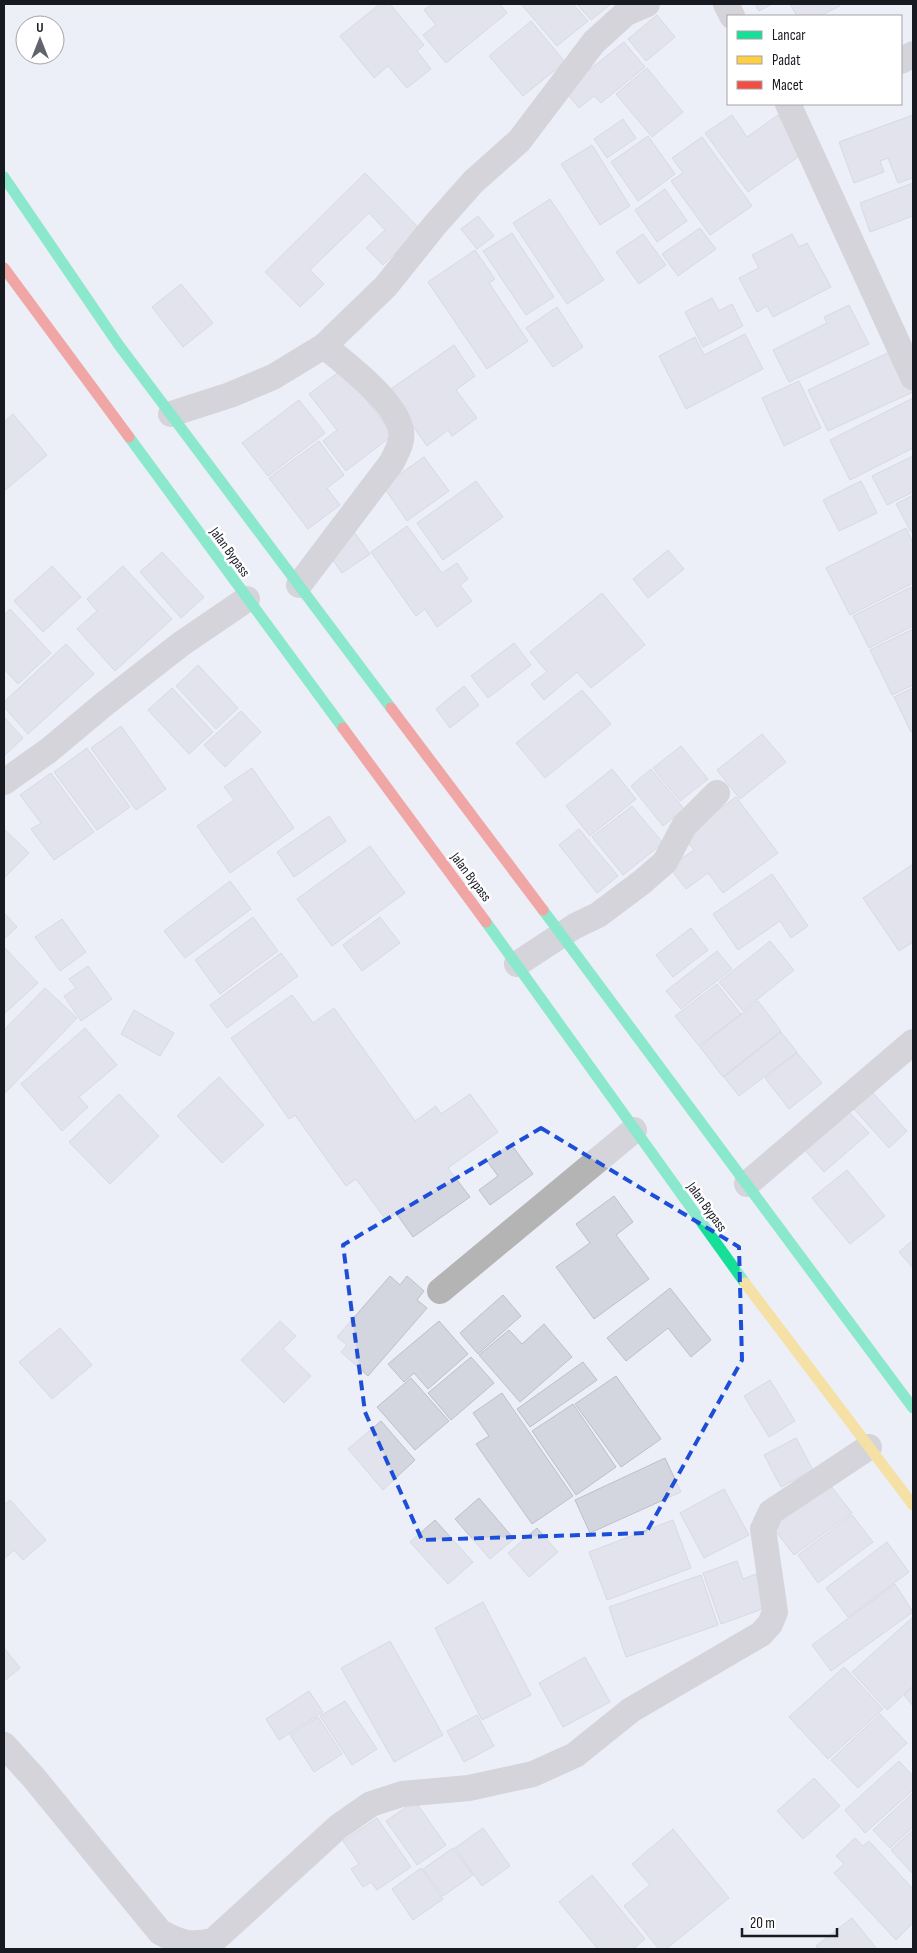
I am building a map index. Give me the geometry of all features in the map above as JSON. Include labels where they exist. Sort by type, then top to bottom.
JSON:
[{"type":"highway","points":[[4,178],[118,344],[562,935],[913,1408]]},
{"type":"highway","name":"Jalan Bypass","points":[[4,268],[246,599],[518,964],[704,1228],[913,1505]]},
{"type":"street","points":[[171,414],[273,377],[324,346],[386,286],[434,226],[473,182],[519,141],[594,42],[626,13],[647,4]]},
{"type":"street","points":[[797,106],[841,222],[913,377]]},
{"type":"street","points":[[299,585],[392,462],[402,439],[400,423],[390,406],[324,346]]},
{"type":"street","points":[[4,782],[48,751],[181,644],[246,599]]},
{"type":"street","points":[[518,964],[562,935],[598,915],[665,862],[684,826],[717,793]]},
{"type":"street","points":[[748,1184],[913,1042]]},
{"type":"street","points":[[440,1290],[634,1130]]},
{"type":"street","points":[[4,1745],[34,1778],[160,1932],[175,1940],[194,1945],[212,1941],[338,1827],[371,1804],[402,1794],[469,1788],[533,1774],[575,1755],[631,1710],[761,1634],[770,1624],[775,1612],[763,1529],[766,1520],[771,1512],[869,1447]]},
{"type":"highlighted area","points":[[541,1128],[739,1247],[742,1360],[646,1533],[422,1540],[365,1412],[343,1245]]},
{"type":"building","points":[[380,4],[390,4],[424,45],[417,51],[431,69],[407,88],[388,66],[374,78],[340,36]]},
{"type":"building","points":[[432,4],[500,4],[507,13],[446,63],[423,35],[436,25],[424,10]]},
{"type":"building","points":[[521,4],[573,4],[588,21],[557,46]]},
{"type":"building","points":[[577,4],[611,4],[591,20]]},
{"type":"building","points":[[755,4],[772,4],[759,11]]},
{"type":"building","points":[[790,4],[839,4],[840,6],[822,15],[796,15]]},
{"type":"building","points":[[657,15],[675,37],[646,61],[628,39]]},
{"type":"building","points":[[531,21],[565,62],[523,96],[489,56]]},
{"type":"building","points":[[624,42],[645,67],[601,103],[594,96],[579,108],[564,90]]},
{"type":"building","points":[[647,68],[683,112],[652,137],[616,94]]},
{"type":"building","points":[[732,115],[747,137],[778,115],[805,152],[748,192],[705,133]]},
{"type":"building","points":[[913,115],[913,178],[898,183],[888,158],[880,161],[884,172],[854,183],[839,142]]},
{"type":"building","points":[[623,119],[636,138],[607,158],[594,139]]},
{"type":"building","points":[[648,136],[675,174],[638,201],[611,162]]},
{"type":"building","points":[[702,137],[752,206],[710,235],[671,181],[683,173],[672,158]]},
{"type":"building","points":[[592,145],[630,206],[600,225],[561,164]]},
{"type":"building","points":[[365,173],[420,229],[383,265],[366,248],[385,230],[369,213],[310,270],[324,284],[300,307],[265,272]]},
{"type":"building","points":[[913,183],[913,216],[870,232],[860,203]]},
{"type":"building","points":[[665,189],[687,221],[657,242],[635,210]]},
{"type":"building","points":[[550,199],[604,280],[567,304],[513,223]]},
{"type":"building","points":[[478,216],[494,236],[477,249],[461,229]]},
{"type":"building","points":[[700,228],[716,249],[678,276],[662,254]]},
{"type":"building","points":[[512,233],[554,297],[526,315],[483,251]]},
{"type":"building","points":[[643,234],[666,265],[639,284],[616,252]]},
{"type":"building","points":[[792,234],[799,247],[807,243],[831,287],[773,317],[767,306],[757,312],[739,278],[759,268],[752,255]]},
{"type":"building","points":[[475,250],[495,279],[489,283],[528,341],[487,369],[428,282]]},
{"type":"building","points":[[181,284],[213,323],[183,347],[152,307]]},
{"type":"building","points":[[712,298],[719,311],[732,304],[743,326],[703,347],[685,312]]},
{"type":"building","points":[[849,305],[869,344],[789,382],[773,350],[827,323],[824,317]]},
{"type":"building","points":[[557,307],[583,347],[553,367],[526,328]]},
{"type":"building","points":[[745,334],[763,369],[686,409],[659,356],[695,337],[704,355]]},
{"type":"building","points":[[454,345],[475,376],[456,390],[477,418],[452,436],[448,430],[427,446],[388,391]]},
{"type":"building","points":[[894,350],[913,392],[828,431],[808,390]]},
{"type":"building","points":[[343,369],[393,435],[346,471],[323,441],[337,430],[309,394]]},
{"type":"building","points":[[799,381],[821,428],[784,446],[762,398]]},
{"type":"building","points":[[913,398],[913,448],[850,480],[830,440]]},
{"type":"building","points":[[299,400],[325,433],[268,476],[242,443]]},
{"type":"building","points":[[13,414],[47,455],[4,491],[4,422]]},
{"type":"building","points":[[319,441],[344,475],[327,488],[340,505],[308,529],[269,478]]},
{"type":"building","points":[[913,456],[913,492],[887,505],[872,476]]},
{"type":"building","points":[[424,457],[449,491],[407,521],[383,486]]},
{"type":"building","points":[[476,481],[503,517],[443,560],[417,523]]},
{"type":"building","points":[[861,481],[877,513],[839,531],[823,500]]},
{"type":"building","points":[[913,495],[913,531],[911,532],[896,504]]},
{"type":"building","points":[[407,526],[442,573],[457,563],[468,579],[460,585],[472,601],[437,627],[425,609],[416,616],[371,552]]},
{"type":"building","points":[[906,528],[913,543],[913,583],[850,615],[826,568]]},
{"type":"building","points":[[354,532],[370,554],[342,573],[327,552]]},
{"type":"building","points":[[668,550],[684,569],[648,598],[633,579]]},
{"type":"building","points":[[162,552],[204,597],[181,618],[140,572]]},
{"type":"building","points":[[52,566],[81,597],[43,632],[14,601]]},
{"type":"building","points":[[123,566],[172,619],[115,671],[77,629],[97,611],[87,599]]},
{"type":"building","points":[[911,587],[913,591],[913,626],[869,648],[853,616]]},
{"type":"building","points":[[602,593],[645,645],[591,688],[577,672],[544,700],[531,684],[547,672],[530,652]]},
{"type":"building","points":[[10,609],[51,653],[18,684],[4,669],[4,615]]},
{"type":"building","points":[[913,629],[913,685],[892,695],[870,650]]},
{"type":"building","points":[[514,643],[531,665],[488,698],[471,676]]},
{"type":"building","points":[[66,644],[94,674],[28,734],[4,707],[4,702]]},
{"type":"building","points":[[198,665],[238,708],[216,729],[176,686]]},
{"type":"building","points":[[464,686],[479,705],[450,728],[436,709]]},
{"type":"building","points":[[172,688],[213,732],[189,754],[148,710]]},
{"type":"building","points":[[913,688],[913,731],[911,732],[894,697]]},
{"type":"building","points":[[582,690],[611,724],[545,778],[516,743]]},
{"type":"building","points":[[241,711],[261,732],[225,767],[204,745]]},
{"type":"building","points":[[4,717],[23,738],[4,756]]},
{"type":"building","points":[[121,726],[166,789],[136,810],[91,748]]},
{"type":"building","points":[[762,734],[786,762],[740,799],[717,770]]},
{"type":"building","points":[[681,746],[708,779],[680,801],[653,768]]},
{"type":"building","points":[[87,748],[130,807],[97,830],[54,772]]},
{"type":"building","points":[[252,768],[294,828],[230,873],[197,826],[234,800],[224,787]]},
{"type":"building","points":[[612,769],[636,799],[590,836],[566,806]]},
{"type":"building","points":[[651,769],[684,809],[663,826],[631,786]]},
{"type":"building","points":[[51,773],[94,832],[54,860],[31,829],[41,823],[20,795]]},
{"type":"building","points":[[736,797],[778,853],[723,893],[708,873],[686,889],[669,867],[694,850],[683,836]]},
{"type":"building","points":[[632,806],[663,843],[623,875],[592,837]]},
{"type":"building","points":[[329,816],[346,841],[294,877],[277,852]]},
{"type":"building","points":[[4,829],[29,853],[4,878]]},
{"type":"building","points":[[579,829],[618,876],[597,893],[559,845]]},
{"type":"building","points":[[370,846],[405,893],[332,946],[297,899]]},
{"type":"building","points":[[913,864],[913,942],[899,951],[863,898]]},
{"type":"building","points":[[772,874],[808,926],[791,938],[780,921],[738,950],[713,914]]},
{"type":"building","points":[[230,881],[251,909],[185,958],[164,931]]},
{"type":"building","points":[[4,913],[17,927],[4,939]]},
{"type":"building","points":[[253,917],[278,951],[220,994],[195,960]]},
{"type":"building","points":[[380,917],[400,943],[362,971],[343,945]]},
{"type":"building","points":[[62,919],[86,952],[60,971],[35,937]]},
{"type":"building","points":[[691,928],[708,950],[673,977],[656,955]]},
{"type":"building","points":[[770,941],[794,970],[743,1011],[719,982]]},
{"type":"building","points":[[4,947],[38,983],[4,1014]]},
{"type":"building","points":[[717,951],[732,969],[681,1009],[666,991]]},
{"type":"building","points":[[281,953],[298,976],[227,1028],[210,1005]]},
{"type":"building","points":[[88,966],[112,999],[81,1021],[64,996],[76,988],[69,979]]},
{"type":"building","points":[[717,984],[741,1014],[699,1046],[675,1016]]},
{"type":"building","points":[[45,988],[77,1018],[4,1094],[4,1030]]},
{"type":"building","points":[[292,995],[313,1023],[334,1008],[415,1121],[436,1106],[441,1114],[470,1094],[498,1132],[448,1168],[470,1197],[413,1237],[396,1213],[386,1220],[356,1179],[346,1186],[295,1115],[289,1119],[231,1038]]},
{"type":"building","points":[[758,1001],[781,1031],[723,1077],[700,1047]]},
{"type":"building","points":[[134,1010],[174,1033],[160,1056],[121,1034]]},
{"type":"building","points":[[85,1028],[117,1065],[79,1097],[88,1107],[62,1131],[21,1084]]},
{"type":"building","points":[[781,1032],[797,1052],[739,1096],[724,1077]]},
{"type":"building","points":[[797,1053],[822,1083],[789,1109],[765,1078]]},
{"type":"building","points":[[219,1077],[264,1125],[222,1163],[177,1116]]},
{"type":"building","points":[[873,1093],[907,1131],[889,1148],[854,1109]]},
{"type":"building","points":[[119,1094],[159,1136],[110,1184],[69,1142]]},
{"type":"building","points":[[847,1110],[869,1133],[824,1172],[803,1148]]},
{"type":"building","points":[[511,1144],[533,1174],[490,1205],[479,1190],[498,1176],[487,1161]]},
{"type":"building","points":[[847,1170],[885,1216],[850,1244],[812,1198]]},
{"type":"building","points":[[614,1196],[633,1222],[616,1235],[649,1279],[594,1319],[556,1267],[590,1243],[576,1224]]},
{"type":"building","points":[[913,1240],[913,1268],[899,1252]]},
{"type":"building","points":[[390,1276],[400,1285],[407,1276],[424,1291],[417,1300],[427,1308],[368,1376],[341,1352],[347,1345],[337,1337]]},
{"type":"building","points":[[670,1288],[711,1340],[691,1357],[668,1328],[626,1361],[607,1338]]},
{"type":"building","points":[[503,1295],[521,1316],[478,1354],[460,1333]]},
{"type":"building","points":[[280,1321],[296,1336],[283,1349],[311,1376],[284,1403],[241,1360]]},
{"type":"building","points":[[439,1321],[468,1354],[428,1389],[414,1373],[404,1382],[388,1364]]},
{"type":"building","points":[[544,1324],[572,1357],[520,1402],[479,1355],[509,1330],[522,1344]]},
{"type":"building","points":[[60,1328],[92,1365],[52,1399],[19,1362]]},
{"type":"building","points":[[471,1357],[494,1383],[451,1420],[428,1393]]},
{"type":"building","points":[[583,1362],[597,1380],[530,1427],[517,1409]]},
{"type":"building","points":[[616,1376],[661,1439],[621,1467],[575,1404]]},
{"type":"building","points":[[411,1378],[449,1421],[415,1450],[377,1407]]},
{"type":"building","points":[[770,1380],[795,1421],[769,1437],[744,1396]]},
{"type":"building","points":[[502,1393],[573,1496],[532,1524],[476,1444],[489,1436],[473,1413]]},
{"type":"building","points":[[573,1404],[616,1467],[576,1495],[532,1431]]},
{"type":"building","points":[[381,1421],[415,1460],[383,1490],[348,1449]]},
{"type":"building","points":[[796,1438],[813,1470],[781,1487],[764,1455]]},
{"type":"building","points":[[665,1458],[681,1492],[590,1533],[575,1500]]},
{"type":"building","points":[[828,1482],[852,1513],[794,1555],[770,1524]]},
{"type":"building","points":[[724,1489],[749,1535],[704,1558],[680,1513]]},
{"type":"building","points":[[479,1498],[514,1539],[490,1559],[455,1519]]},
{"type":"building","points":[[10,1500],[46,1540],[23,1560],[14,1550],[4,1559],[4,1505]]},
{"type":"building","points":[[852,1515],[873,1542],[818,1583],[798,1555]]},
{"type":"building","points":[[435,1520],[473,1562],[448,1584],[410,1542]]},
{"type":"building","points":[[673,1520],[691,1568],[607,1600],[589,1552]]},
{"type":"building","points":[[537,1528],[558,1552],[529,1577],[508,1553]]},
{"type":"building","points":[[887,1542],[909,1572],[848,1617],[826,1588]]},
{"type":"building","points":[[737,1561],[743,1579],[756,1574],[768,1607],[721,1624],[703,1573]]},
{"type":"building","points":[[701,1575],[718,1625],[626,1657],[609,1607]]},
{"type":"building","points":[[895,1584],[913,1612],[831,1671],[812,1645]]},
{"type":"building","points":[[483,1602],[531,1695],[482,1720],[435,1628]]},
{"type":"building","points":[[913,1617],[913,1686],[887,1710],[852,1672]]},
{"type":"building","points":[[390,1641],[443,1735],[394,1762],[341,1668]]},
{"type":"building","points":[[4,1648],[20,1668],[4,1681]]},
{"type":"building","points":[[585,1657],[610,1702],[563,1727],[539,1683]]},
{"type":"building","points":[[844,1667],[883,1709],[828,1759],[789,1717]]},
{"type":"building","points":[[913,1687],[913,1706],[904,1695]]},
{"type":"building","points":[[309,1691],[323,1712],[279,1740],[266,1719]]},
{"type":"building","points":[[345,1701],[377,1749],[352,1765],[320,1716]]},
{"type":"building","points":[[880,1714],[907,1743],[858,1788],[831,1760]]},
{"type":"building","points":[[477,1715],[494,1746],[464,1762],[447,1731]]},
{"type":"building","points":[[318,1717],[342,1754],[314,1772],[290,1735]]},
{"type":"building","points":[[899,1761],[913,1776],[913,1790],[865,1833],[845,1810]]},
{"type":"building","points":[[814,1778],[840,1806],[803,1839],[777,1811]]},
{"type":"building","points":[[913,1793],[913,1827],[890,1848],[873,1830]]},
{"type":"building","points":[[415,1801],[446,1845],[417,1865],[386,1821]]},
{"type":"building","points":[[377,1818],[411,1867],[377,1890],[371,1882],[363,1887],[351,1869],[359,1864],[343,1841]]},
{"type":"building","points":[[483,1828],[510,1866],[482,1886],[455,1848]]},
{"type":"building","points":[[673,1829],[729,1898],[666,1949],[659,1949],[624,1906],[650,1885],[632,1864]]},
{"type":"building","points":[[913,1830],[913,1872],[912,1873],[891,1850]]},
{"type":"building","points":[[855,1838],[863,1846],[869,1841],[913,1889],[913,1923],[896,1940],[834,1873],[844,1864],[836,1856]]},
{"type":"building","points":[[453,1848],[473,1875],[443,1896],[423,1869]]},
{"type":"building","points":[[421,1868],[443,1899],[413,1920],[392,1889]]},
{"type":"building","points":[[592,1875],[645,1939],[633,1949],[598,1949],[559,1902]]},
{"type":"building","points":[[852,1918],[877,1949],[818,1949],[816,1946]]},
{"type":"traffic: fast","points":[[4,177],[118,344],[391,708]]},
{"type":"traffic: fast","points":[[129,437],[343,728]]},
{"type":"traffic: fast","points":[[543,910],[913,1408]]},
{"type":"traffic: fast","points":[[486,922],[745,1283]]},
{"type":"traffic: slow","points":[[745,1283],[913,1505]]},
{"type":"traffic: jam","points":[[4,268],[129,437]]},
{"type":"traffic: jam","points":[[391,708],[543,910]]},
{"type":"traffic: jam","points":[[343,728],[486,922]]}]
